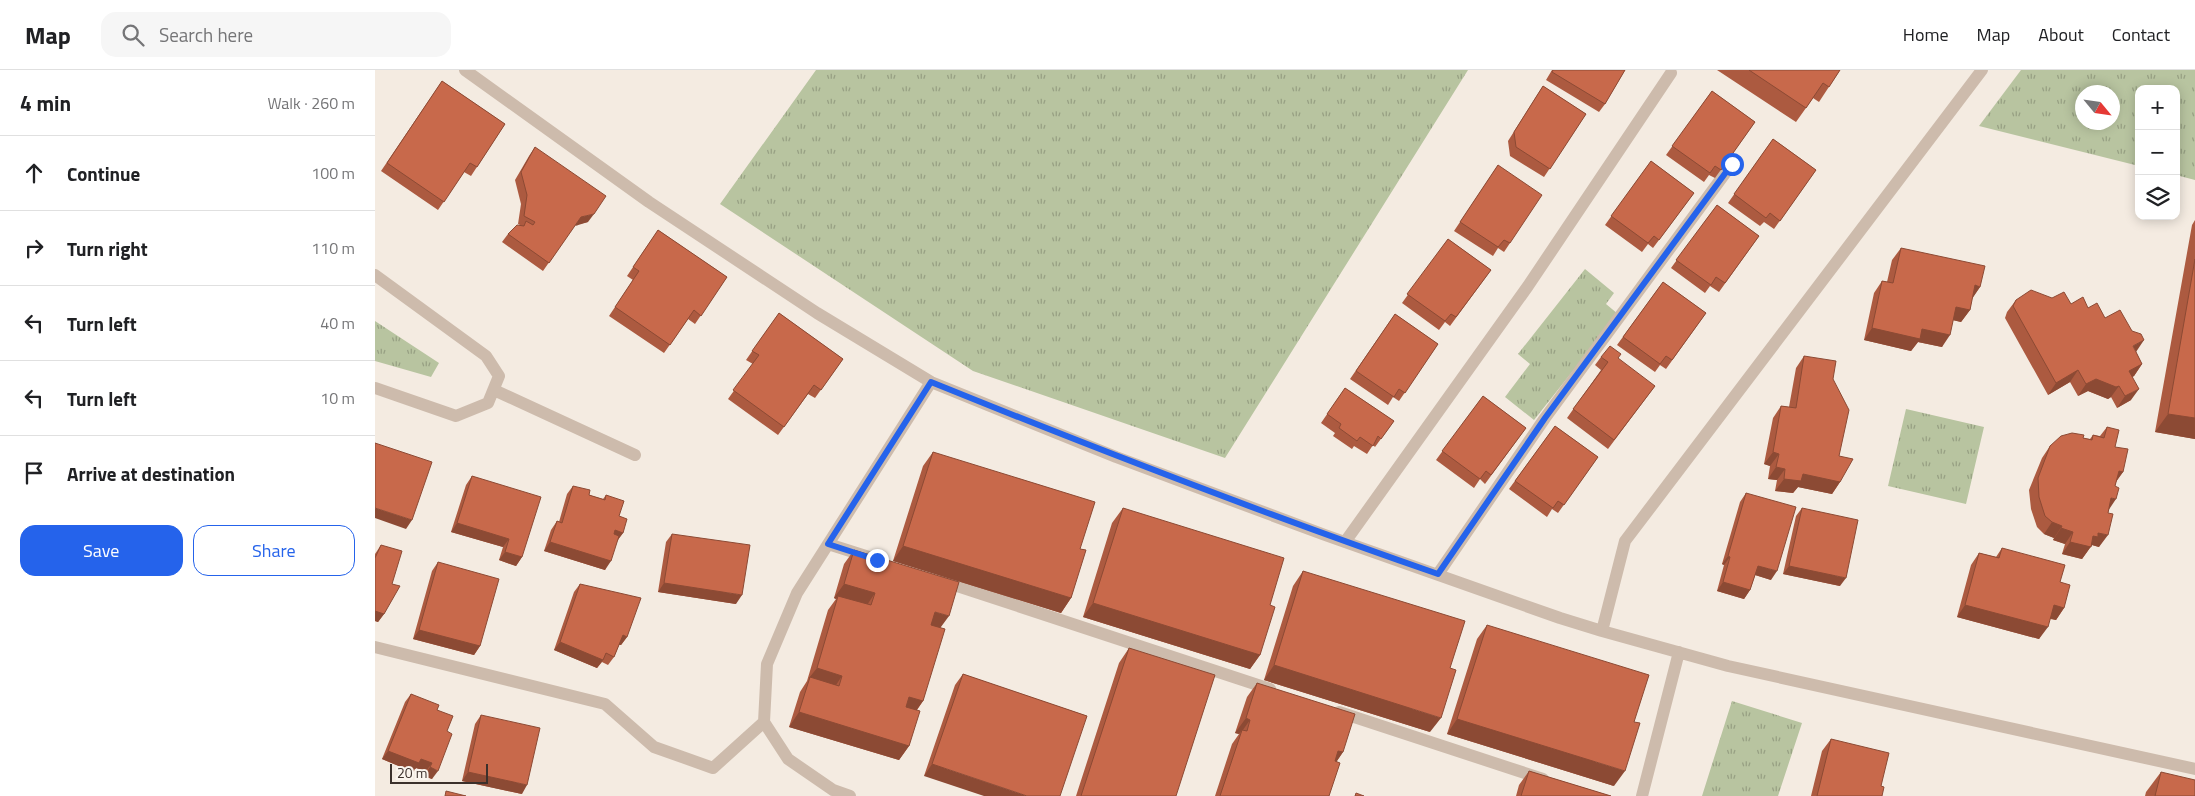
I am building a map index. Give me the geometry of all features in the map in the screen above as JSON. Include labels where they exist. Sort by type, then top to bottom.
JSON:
[{"type":"street","points":[[465,70],[649,202],[817,313],[931,382],[1116,457],[1345,542],[1602,631],[1728,666],[2195,769]]},
{"type":"street","points":[[1602,631],[1625,542],[1982,70]]},
{"type":"street","points":[[1345,542],[1528,286],[1671,73]]},
{"type":"street","points":[[1438,574],[1545,418],[1732,164]]},
{"type":"street","points":[[375,274],[486,356],[499,376],[488,402],[456,416],[375,388]]},
{"type":"street","points":[[850,796],[833,790],[788,760],[764,722],[767,664],[797,593],[931,382]]},
{"type":"street","points":[[494,390],[635,455]]},
{"type":"street","points":[[828,544],[881,561]]},
{"type":"street","points":[[934,578],[1283,694]]},
{"type":"street","points":[[375,647],[605,704],[654,746],[713,768],[764,722]]},
{"type":"street","points":[[1642,796],[1679,652]]},
{"type":"street","points":[[1330,709],[1557,784]]},
{"type":"green space","points":[[816,70],[1468,70],[1225,458],[973,371],[720,204]]},
{"type":"green space","points":[[2021,70],[2195,70],[2195,180],[2180,176],[2180,85],[2135,85],[2135,165],[1979,126]]},
{"type":"green space","points":[[1585,269],[1614,293],[1606,304],[1618,314],[1534,420],[1505,397],[1530,364],[1518,354]]},
{"type":"green space","points":[[375,321],[439,363],[431,377],[375,361]]},
{"type":"green space","points":[[1906,409],[1984,427],[1966,504],[1888,486]]},
{"type":"green space","points":[[1732,701],[1802,723],[1778,796],[1702,796]]},
{"type":"building","points":[[1553,70],[1625,70],[1605,104],[1552,72]]},
{"type":"building","points":[[1749,70],[1840,70],[1829,87],[1823,83],[1806,108]]},
{"type":"building","points":[[442,81],[505,124],[477,167],[470,163],[444,202],[387,163]]},
{"type":"building","points":[[1543,86],[1586,114],[1550,169],[1516,147],[1514,132]]},
{"type":"building","points":[[1712,91],[1755,122],[1721,170],[1715,166],[1710,173],[1672,146]]},
{"type":"building","points":[[1773,139],[1816,170],[1780,221],[1770,213],[1766,218],[1734,194]]},
{"type":"building","points":[[535,147],[606,196],[594,214],[581,217],[549,263],[508,234],[517,225],[524,226],[526,221],[533,225],[535,222],[524,216],[527,195],[521,172]]},
{"type":"building","points":[[1651,161],[1694,193],[1659,240],[1654,236],[1648,243],[1611,216]]},
{"type":"building","points":[[1498,165],[1542,195],[1510,243],[1504,240],[1498,247],[1460,222]]},
{"type":"building","points":[[1717,205],[1759,236],[1725,283],[1716,277],[1711,285],[1676,260]]},
{"type":"building","points":[[658,230],[727,277],[701,316],[694,310],[670,345],[615,307],[639,271],[633,267]]},
{"type":"building","points":[[1448,239],[1491,270],[1456,317],[1451,314],[1445,321],[1407,294]]},
{"type":"building","points":[[1901,248],[1985,266],[1980,287],[1975,285],[1970,310],[1956,307],[1950,335],[1922,329],[1920,339],[1872,328],[1882,281],[1893,283]]},
{"type":"building","points":[[2195,259],[2195,418],[2168,414]]},
{"type":"building","points":[[1663,282],[1706,313],[1672,360],[1666,356],[1660,364],[1623,337]]},
{"type":"building","points":[[2031,290],[2052,298],[2064,292],[2071,304],[2083,297],[2088,308],[2097,303],[2105,318],[2120,310],[2132,331],[2141,334],[2144,340],[2133,346],[2142,364],[2129,371],[2139,389],[2125,396],[2119,386],[2116,387],[2096,379],[2086,384],[2078,370],[2056,383],[2013,306],[2016,300]]},
{"type":"building","points":[[779,313],[843,359],[821,390],[814,385],[784,427],[733,390],[759,355],[752,351]]},
{"type":"building","points":[[1395,314],[1438,344],[1405,393],[1399,389],[1394,397],[1356,371]]},
{"type":"building","points":[[1610,346],[1621,354],[1618,358],[1655,386],[1614,440],[1573,409],[1608,362],[1601,357]]},
{"type":"building","points":[[1804,356],[1836,361],[1833,379],[1849,410],[1839,456],[1853,459],[1840,482],[1803,474],[1801,481],[1784,479],[1785,469],[1776,467],[1779,454],[1773,452],[1781,406],[1796,408]]},
{"type":"building","points":[[1345,388],[1394,421],[1381,439],[1378,436],[1373,446],[1360,437],[1357,441],[1339,428],[1341,424],[1327,414]]},
{"type":"building","points":[[1483,396],[1526,428],[1491,475],[1486,471],[1480,479],[1442,451]]},
{"type":"building","points":[[1555,426],[1598,457],[1564,505],[1558,501],[1553,508],[1515,481]]},
{"type":"building","points":[[2107,427],[2119,430],[2115,447],[2128,449],[2123,472],[2119,471],[2115,486],[2119,488],[2116,499],[2111,498],[2108,513],[2113,514],[2108,535],[2098,533],[2098,537],[2093,536],[2091,547],[2070,542],[2073,532],[2061,528],[2062,526],[2052,522],[2045,516],[2039,497],[2038,478],[2050,446],[2061,436],[2072,433],[2084,435],[2083,438],[2092,440],[2093,435],[2104,438]]},
{"type":"building","points":[[375,443],[432,462],[412,520],[375,508]]},
{"type":"building","points":[[933,452],[1095,502],[1080,549],[1086,550],[1071,598],[903,546]]},
{"type":"building","points":[[472,476],[541,497],[522,557],[505,552],[509,539],[457,523]]},
{"type":"building","points":[[573,486],[590,490],[589,495],[605,500],[606,495],[624,501],[619,516],[627,519],[623,533],[615,530],[614,534],[619,536],[611,561],[550,542],[557,521],[562,523]]},
{"type":"building","points":[[1746,493],[1796,507],[1777,571],[1758,566],[1750,590],[1723,582],[1730,557],[1728,556]]},
{"type":"building","points":[[1123,508],[1284,558],[1270,605],[1275,607],[1260,655],[1093,603]]},
{"type":"building","points":[[1802,508],[1858,520],[1846,578],[1789,566]]},
{"type":"building","points":[[672,534],[750,545],[742,595],[664,583]]},
{"type":"building","points":[[381,545],[402,551],[392,584],[400,586],[384,614],[375,611],[375,558]]},
{"type":"building","points":[[2002,548],[2065,565],[2060,582],[2070,585],[2064,608],[2054,605],[2048,627],[1965,605],[1979,553],[1999,558]]},
{"type":"building","points":[[854,550],[959,582],[949,616],[935,612],[931,625],[945,629],[923,701],[909,697],[906,707],[920,711],[909,746],[799,712],[810,677],[839,686],[842,676],[817,668],[838,596],[871,605],[875,593],[844,584]]},
{"type":"building","points":[[438,562],[499,579],[480,646],[419,630]]},
{"type":"building","points":[[1303,571],[1465,621],[1450,668],[1456,670],[1441,718],[1274,665]]},
{"type":"building","points":[[580,584],[641,598],[627,637],[623,635],[614,657],[606,653],[603,660],[560,642]]},
{"type":"building","points":[[1487,625],[1649,675],[1634,722],[1640,723],[1625,771],[1457,719]]},
{"type":"building","points":[[1129,648],[1215,675],[1176,796],[1081,796]]},
{"type":"building","points":[[963,674],[1087,716],[1060,796],[1027,796],[932,764]]},
{"type":"building","points":[[1257,683],[1355,714],[1343,752],[1338,751],[1335,761],[1340,763],[1329,796],[1220,796],[1242,730],[1247,731],[1250,720],[1246,718]]},
{"type":"building","points":[[411,694],[439,705],[437,710],[453,716],[447,731],[452,734],[438,771],[430,767],[432,763],[421,759],[419,763],[388,751]]},
{"type":"building","points":[[481,715],[540,728],[527,785],[468,772]]},
{"type":"building","points":[[1831,739],[1889,753],[1881,786],[1884,787],[1882,796],[1817,796]]},
{"type":"building","points":[[1529,771],[1611,796],[1521,796]]},
{"type":"building","points":[[2161,772],[2195,780],[2195,796],[2155,796]]},
{"type":"building","points":[[446,791],[466,796],[445,796]]},
{"type":"route","points":[[877,560],[828,544],[931,382],[1116,457],[1325,535],[1438,574],[1545,418],[1732,164]]}]
